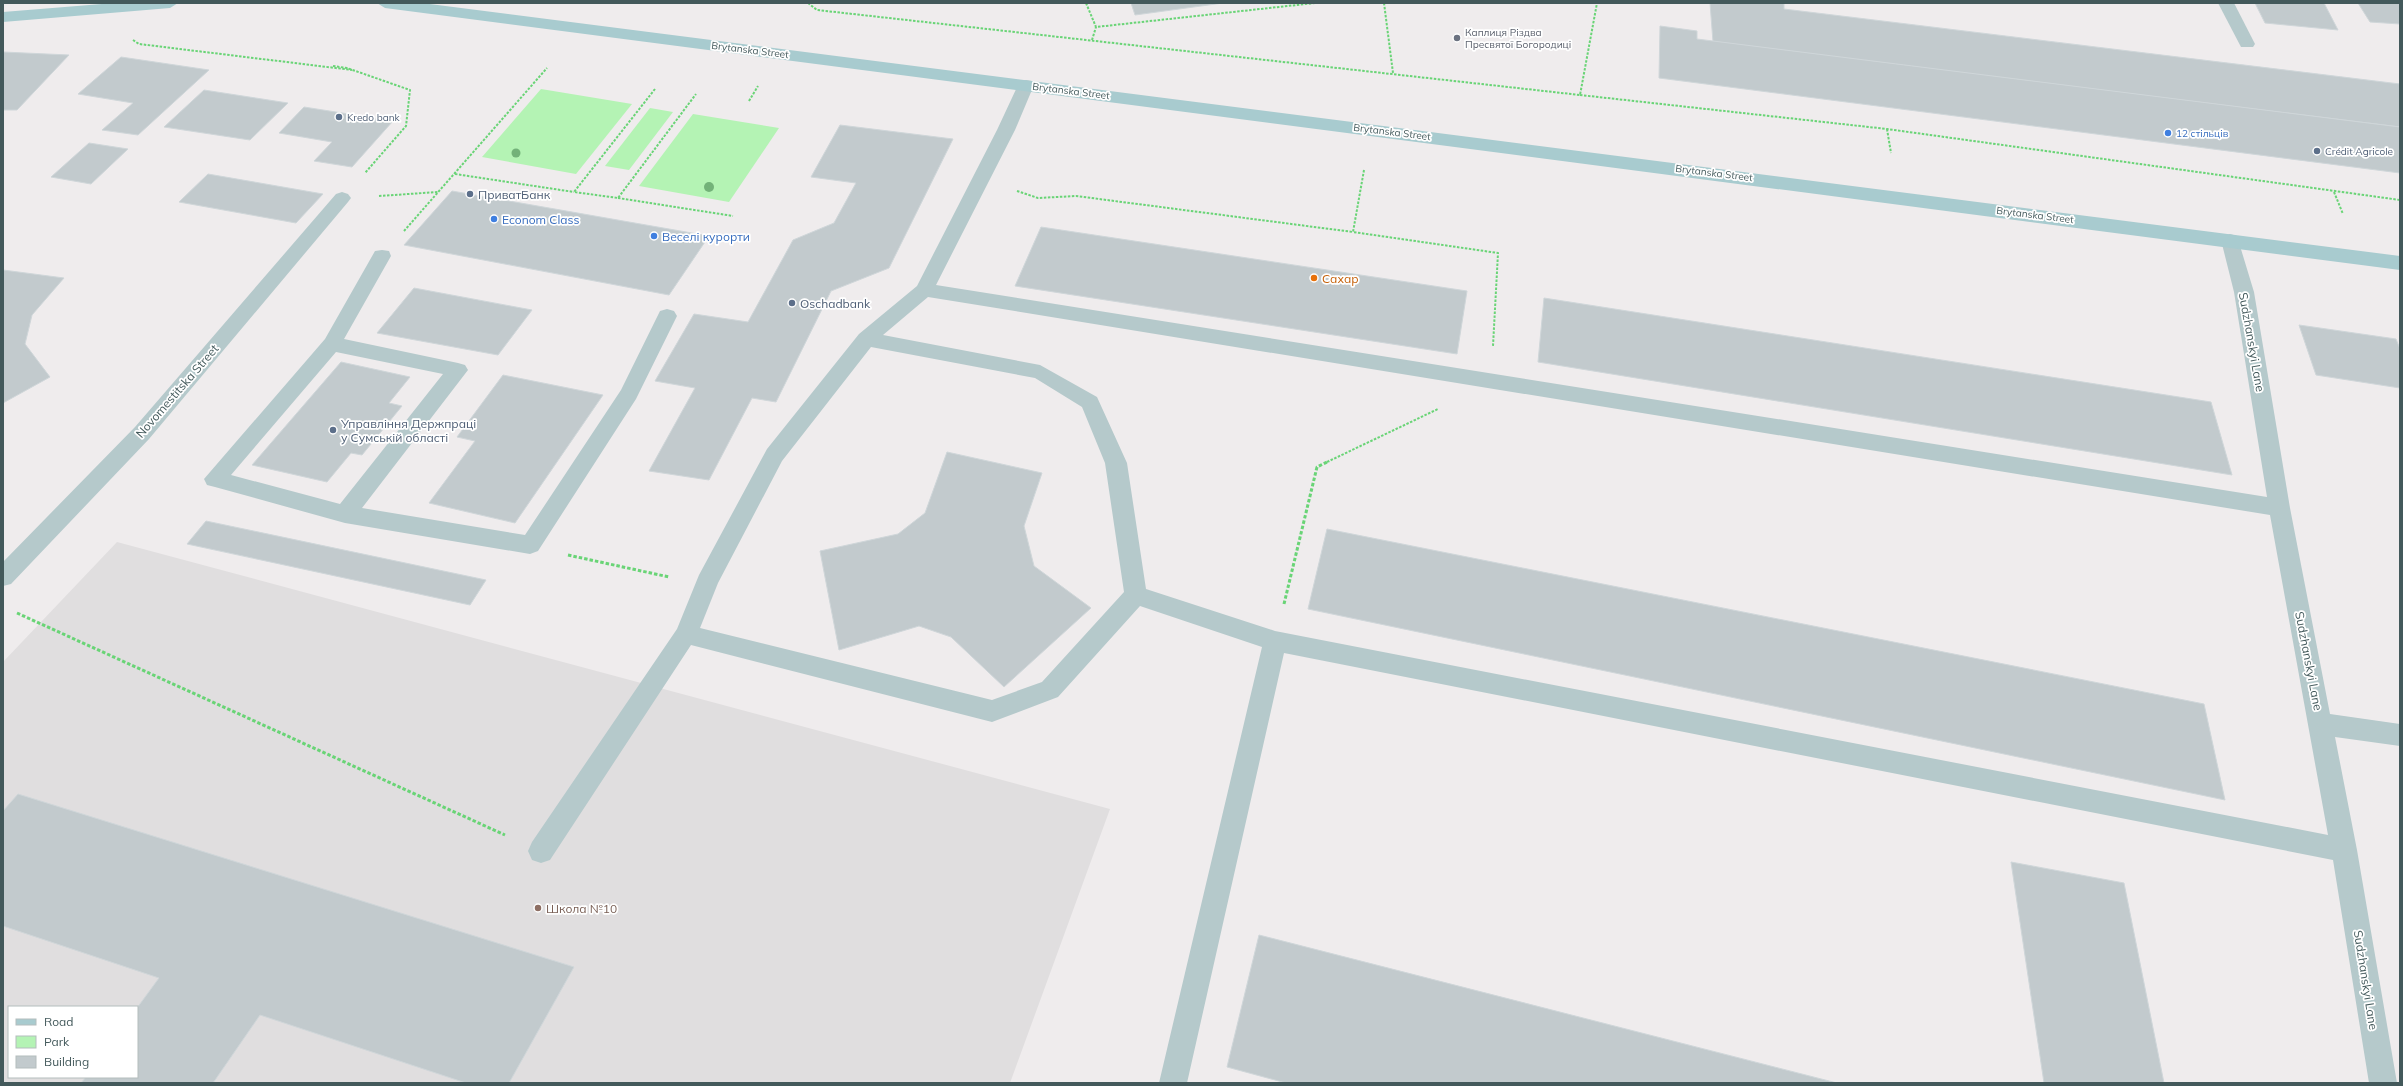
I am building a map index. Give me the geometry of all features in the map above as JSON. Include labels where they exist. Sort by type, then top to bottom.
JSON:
[{"type":"main road","points":[[3,16],[170,3]]},
{"type":"main road","name":"Brytanska Street","points":[[384,3],[2400,263]]},
{"type":"street","points":[[2226,3],[2247,44]]},
{"type":"street","points":[[541,851],[686,634],[707,582],[774,455],[866,339],[924,290],[1006,130],[1026,85]]},
{"type":"street","name":"Novomestitska Street","points":[[3,577],[142,433],[342,198]]},
{"type":"street","name":"Sudzhanskyi Lane","points":[[2230,240],[2244,292],[2279,508],[2344,850],[2383,1083]]},
{"type":"street","points":[[382,256],[332,344],[215,479],[345,514],[530,545],[629,394],[667,316]]},
{"type":"street","points":[[924,290],[1500,384],[2279,508]]},
{"type":"street","points":[[866,339],[1040,372],[1090,402],[1116,463],[1136,595]]},
{"type":"street","points":[[332,344],[458,370],[345,514]]},
{"type":"street","points":[[686,634],[992,711],[1050,690],[1136,595]]},
{"type":"street","points":[[1136,595],[1275,641],[2344,850]]},
{"type":"street","points":[[1173,1083],[1275,641]]},
{"type":"street","points":[[2321,724],[2400,735]]},
{"type":"path","points":[[808,3],[817,10],[1887,128],[2400,200]]},
{"type":"path","points":[[1086,3],[1096,27],[1092,40]]},
{"type":"path","points":[[1096,27],[1315,3]]},
{"type":"path","points":[[1384,3],[1393,73]]},
{"type":"path","points":[[1580,95],[1597,3]]},
{"type":"path","points":[[129,38],[139,44],[352,70],[410,90],[406,126],[342,198]]},
{"type":"path","points":[[382,256],[547,68]]},
{"type":"path","points":[[574,192],[655,89]]},
{"type":"path","points":[[618,198],[696,94]]},
{"type":"path","points":[[1887,128],[1891,153]]},
{"type":"path","points":[[1357,203],[1364,170]]},
{"type":"path","points":[[455,174],[733,216]]},
{"type":"path","points":[[1011,189],[1038,198],[1076,196],[1352,232]]},
{"type":"path","points":[[2334,191],[2343,214]]},
{"type":"path","points":[[342,198],[438,192]]},
{"type":"path","points":[[594,562],[661,576]]},
{"type":"path","points":[[15,612],[541,851]]},
{"type":"shaded area","name":"Школа №10","points":[[117,542],[1110,809],[1010,1083],[3,1083],[3,662]]},
{"type":"green space","points":[[541,89],[632,104],[576,174],[482,157]]},
{"type":"green space","points":[[650,108],[673,112],[629,170],[605,166]]},
{"type":"green space","points":[[693,114],[779,128],[729,202],[639,186]]},
{"type":"building","points":[[1131,3],[1223,3],[1135,15]]},
{"type":"building","points":[[1710,3],[1784,3],[1784,9],[2400,84],[2400,127],[1713,42]]},
{"type":"building","points":[[2255,3],[2324,3],[2338,30],[2265,23]]},
{"type":"building","points":[[2358,3],[2400,3],[2400,24],[2370,22]]},
{"type":"building","points":[[1660,26],[1697,31],[1697,39],[2400,127],[2400,173],[1659,78]]},
{"type":"building","points":[[3,52],[69,55],[17,110],[3,110]]},
{"type":"building","points":[[121,57],[209,70],[138,135],[102,130],[133,103],[78,94]]},
{"type":"building","points":[[204,90],[288,103],[250,140],[164,127]]},
{"type":"building","points":[[304,107],[393,121],[352,167],[314,161],[332,142],[279,133]]},
{"type":"building","name":"Oschadbank","points":[[840,125],[953,139],[889,268],[831,291],[776,402],[752,398],[709,480],[649,471],[695,388],[655,381],[694,314],[748,322],[793,240],[834,223],[856,183],[811,177]]},
{"type":"building","points":[[89,143],[128,149],[91,184],[51,177]]},
{"type":"building","points":[[208,174],[323,194],[296,223],[179,202]]},
{"type":"building","points":[[452,191],[709,236],[669,295],[404,245]]},
{"type":"building","points":[[1041,227],[1467,291],[1457,354],[1015,286]]},
{"type":"building","points":[[3,270],[64,278],[32,315],[25,344],[50,377],[3,403]]},
{"type":"building","points":[[414,288],[532,310],[498,355],[377,333]]},
{"type":"building","points":[[1544,298],[2211,402],[2232,475],[1538,362]]},
{"type":"building","points":[[2299,325],[2396,339],[2400,349],[2400,388],[2316,375]]},
{"type":"building","name":"Управління Держпраці у Сумській області","points":[[341,362],[410,377],[389,403],[402,406],[362,455],[351,453],[327,482],[252,465]]},
{"type":"building","points":[[503,375],[603,395],[515,523],[429,503],[475,441],[457,437]]},
{"type":"building","points":[[947,452],[1042,473],[1024,526],[1034,566],[1091,608],[1004,687],[951,637],[919,626],[839,650],[820,551],[898,534],[925,513]]},
{"type":"building","points":[[206,521],[486,580],[470,605],[187,544]]},
{"type":"building","points":[[1327,529],[2204,704],[2225,800],[1308,609]]},
{"type":"building","points":[[18,794],[574,967],[509,1083],[466,1083],[260,1015],[213,1083],[81,1083],[85,1078],[138,1078],[138,1007],[159,978],[3,926],[3,811]]},
{"type":"building","points":[[2011,862],[2124,883],[2164,1083],[2044,1083]]},
{"type":"building","points":[[1259,935],[1837,1083],[1286,1083],[1227,1067]]},
{"type":"place","name":"Каплиця Різдва Пресвятої Богородиці","points":[[1457,38]]},
{"type":"place","name":"Kredo bank","points":[[339,117]]},
{"type":"place","name":"12 стільців","points":[[2168,133]]},
{"type":"place","name":"Crédit Agricole","points":[[2317,151]]},
{"type":"place","name":"ПриватБанк","points":[[470,194]]},
{"type":"place","name":"Econom Class","points":[[494,219]]},
{"type":"place","name":"Веселі курорти","points":[[654,236]]},
{"type":"place","name":"Сахар","points":[[1314,278]]},
{"type":"place","name":"Oschadbank","points":[[792,303]]},
{"type":"place","name":"Управління Держпраці у Сумській області","points":[[333,430]]},
{"type":"place","name":"Школа №10","points":[[538,908]]}]
